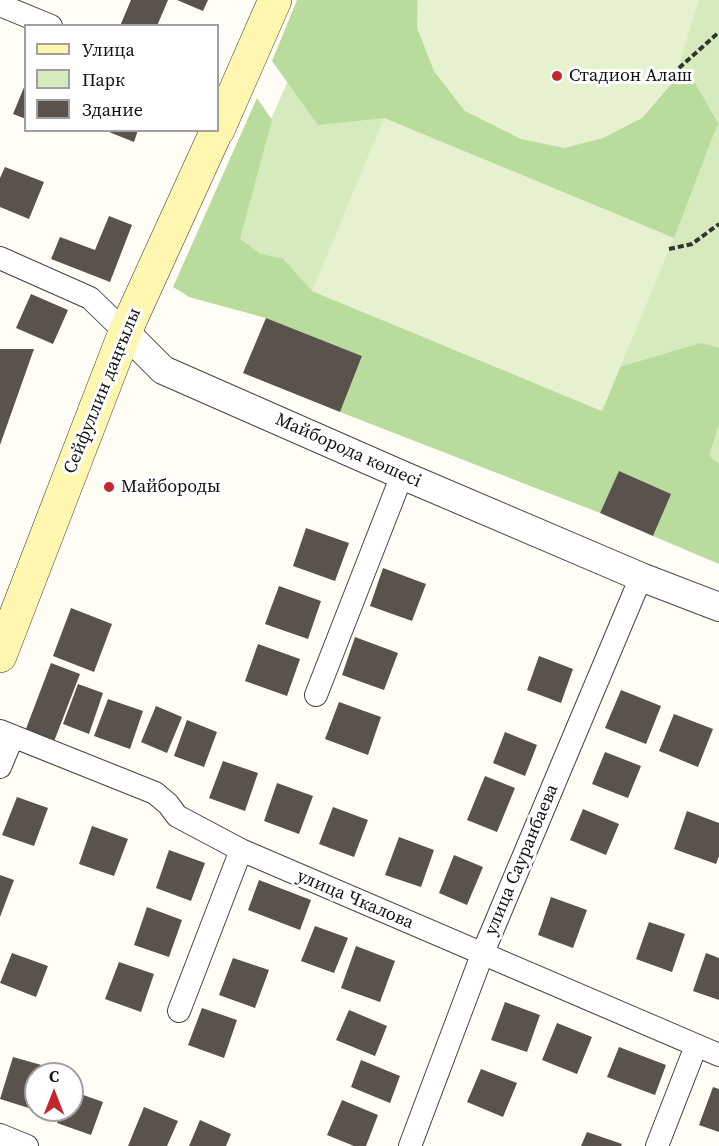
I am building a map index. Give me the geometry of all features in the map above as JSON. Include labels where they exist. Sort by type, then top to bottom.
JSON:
[{"type":"main road","name":"Сейфуллин даңғылы","points":[[219,121],[224,97],[275,0]]},
{"type":"main road","name":"Сейфуллин даңғылы","points":[[0,656],[125,332],[216,132]]},
{"type":"street","points":[[0,5],[46,24]]},
{"type":"street","name":"Майборода көшесі","points":[[0,258],[90,298],[163,370],[641,577],[719,607]]},
{"type":"street","points":[[316,695],[402,475]]},
{"type":"street","name":"улица Сауранбаева","points":[[410,1146],[482,955],[641,577]]},
{"type":"street","points":[[0,767],[6,733]]},
{"type":"street","name":"улица Чкалова","points":[[6,733],[155,794],[168,804],[177,816],[241,850],[719,1055]]},
{"type":"street","points":[[179,1011],[241,850]]},
{"type":"street","points":[[657,1146],[696,1046]]},
{"type":"street","points":[[0,1135],[27,1146]]},
{"type":"path","points":[[679,68],[719,32]]},
{"type":"path","points":[[669,249],[692,244],[719,224]]},
{"type":"green space","points":[[297,0],[417,0],[417,27],[434,71],[465,111],[642,118],[674,81],[695,83],[718,123],[674,238],[384,118],[318,125],[272,61]]},
{"type":"green space","points":[[324,0],[719,0],[719,505],[200,278]]},
{"type":"green space","name":"Стадион Алаш","points":[[419,0],[699,0],[674,81],[642,118],[603,138],[564,148],[521,139],[465,111],[434,71],[417,27]]},
{"type":"green space","points":[[257,98],[272,120],[240,239],[259,253],[283,259],[312,291],[602,411],[620,367],[701,343],[719,348],[719,424],[709,456],[719,464],[719,564],[653,536],[670,494],[619,472],[600,513],[340,412],[362,356],[266,318],[189,297],[173,287]]},
{"type":"green space","points":[[384,118],[674,238],[602,411],[312,291]]},
{"type":"building","points":[[131,0],[168,0],[158,24],[121,24]]},
{"type":"building","points":[[177,0],[208,0],[203,11]]},
{"type":"building","points":[[24,87],[24,118],[13,114]]},
{"type":"building","points":[[109,132],[137,132],[134,142]]},
{"type":"building","points":[[5,167],[44,182],[29,219],[0,207],[0,178]]},
{"type":"building","points":[[109,216],[132,225],[110,282],[51,259],[60,237],[95,250]]},
{"type":"building","points":[[31,294],[68,310],[53,344],[16,328]]},
{"type":"building","points":[[266,318],[362,356],[340,412],[243,373]]},
{"type":"building","points":[[0,349],[34,349],[0,445]]},
{"type":"building","points":[[619,471],[671,494],[653,536],[600,513]]},
{"type":"building","points":[[306,528],[349,543],[335,581],[293,566]]},
{"type":"building","points":[[383,568],[426,584],[412,621],[370,606]]},
{"type":"building","points":[[279,586],[321,601],[308,639],[265,624]]},
{"type":"building","points":[[71,608],[112,624],[94,672],[53,656]]},
{"type":"building","points":[[355,637],[398,653],[384,690],[342,675]]},
{"type":"building","points":[[258,644],[300,659],[287,696],[245,681]]},
{"type":"building","points":[[539,656],[573,669],[561,703],[527,690]]},
{"type":"building","points":[[51,663],[80,674],[53,744],[24,734]]},
{"type":"building","points":[[78,684],[103,693],[89,734],[63,724]]},
{"type":"building","points":[[621,690],[661,706],[646,744],[605,728]]},
{"type":"building","points":[[108,699],[143,711],[130,749],[94,736]]},
{"type":"building","points":[[339,702],[381,717],[368,755],[325,739]]},
{"type":"building","points":[[156,706],[182,717],[167,753],[141,742]]},
{"type":"building","points":[[674,714],[713,729],[698,767],[659,751]]},
{"type":"building","points":[[187,720],[217,732],[204,767],[174,756]]},
{"type":"building","points":[[505,732],[537,745],[525,776],[493,763]]},
{"type":"building","points":[[605,752],[641,766],[628,798],[592,784]]},
{"type":"building","points":[[223,761],[258,773],[245,811],[209,798]]},
{"type":"building","points":[[485,776],[515,788],[497,832],[467,820]]},
{"type":"building","points":[[277,783],[313,796],[299,834],[264,821]]},
{"type":"building","points":[[17,797],[48,808],[34,846],[2,835]]},
{"type":"building","points":[[333,807],[368,820],[354,857],[319,844]]},
{"type":"building","points":[[583,809],[619,824],[606,855],[570,840]]},
{"type":"building","points":[[687,811],[719,823],[719,856],[716,864],[674,849]]},
{"type":"building","points":[[92,826],[128,839],[114,876],[79,864]]},
{"type":"building","points":[[399,837],[434,850],[421,887],[385,875]]},
{"type":"building","points":[[169,850],[205,863],[191,901],[156,888]]},
{"type":"building","points":[[454,855],[483,867],[467,905],[439,893]]},
{"type":"building","points":[[0,875],[14,880],[0,917]]},
{"type":"building","points":[[259,880],[311,900],[300,930],[248,910]]},
{"type":"building","points":[[551,897],[587,910],[573,948],[538,935]]},
{"type":"building","points":[[147,907],[182,920],[169,957],[134,945]]},
{"type":"building","points":[[649,922],[685,934],[672,972],[636,959]]},
{"type":"building","points":[[315,926],[348,938],[334,973],[301,961]]},
{"type":"building","points":[[356,946],[395,961],[380,1002],[341,988]]},
{"type":"building","points":[[12,953],[48,966],[36,997],[0,983]]},
{"type":"building","points":[[706,953],[719,958],[719,1000],[693,991]]},
{"type":"building","points":[[233,958],[269,970],[255,1008],[219,995]]},
{"type":"building","points":[[119,962],[154,974],[141,1012],[105,999]]},
{"type":"building","points":[[505,1002],[540,1015],[527,1052],[491,1040]]},
{"type":"building","points":[[202,1008],[237,1020],[224,1058],[188,1045]]},
{"type":"building","points":[[349,1010],[387,1026],[375,1056],[336,1040]]},
{"type":"building","points":[[557,1023],[592,1037],[577,1074],[542,1060]]},
{"type":"building","points":[[619,1047],[666,1065],[655,1095],[607,1077]]},
{"type":"building","points":[[13,1057],[31,1062],[24,1062],[24,1106],[0,1099]]},
{"type":"building","points":[[361,1060],[400,1076],[390,1103],[351,1087]]},
{"type":"building","points":[[481,1069],[517,1083],[503,1117],[467,1102]]},
{"type":"building","points":[[713,1087],[719,1089],[719,1132],[699,1125]]},
{"type":"building","points":[[84,1095],[103,1102],[91,1135],[57,1123],[84,1122]]},
{"type":"building","points":[[342,1100],[378,1115],[366,1146],[354,1146],[327,1135]]},
{"type":"building","points":[[144,1107],[178,1121],[167,1146],[128,1146]]},
{"type":"building","points":[[200,1120],[231,1134],[226,1146],[189,1146]]},
{"type":"building","points":[[587,1132],[622,1144],[621,1146],[581,1146]]},
{"type":"place","name":"Стадион Алаш","points":[[557,76]]},
{"type":"place","name":"Майбороды","points":[[109,487]]}]
